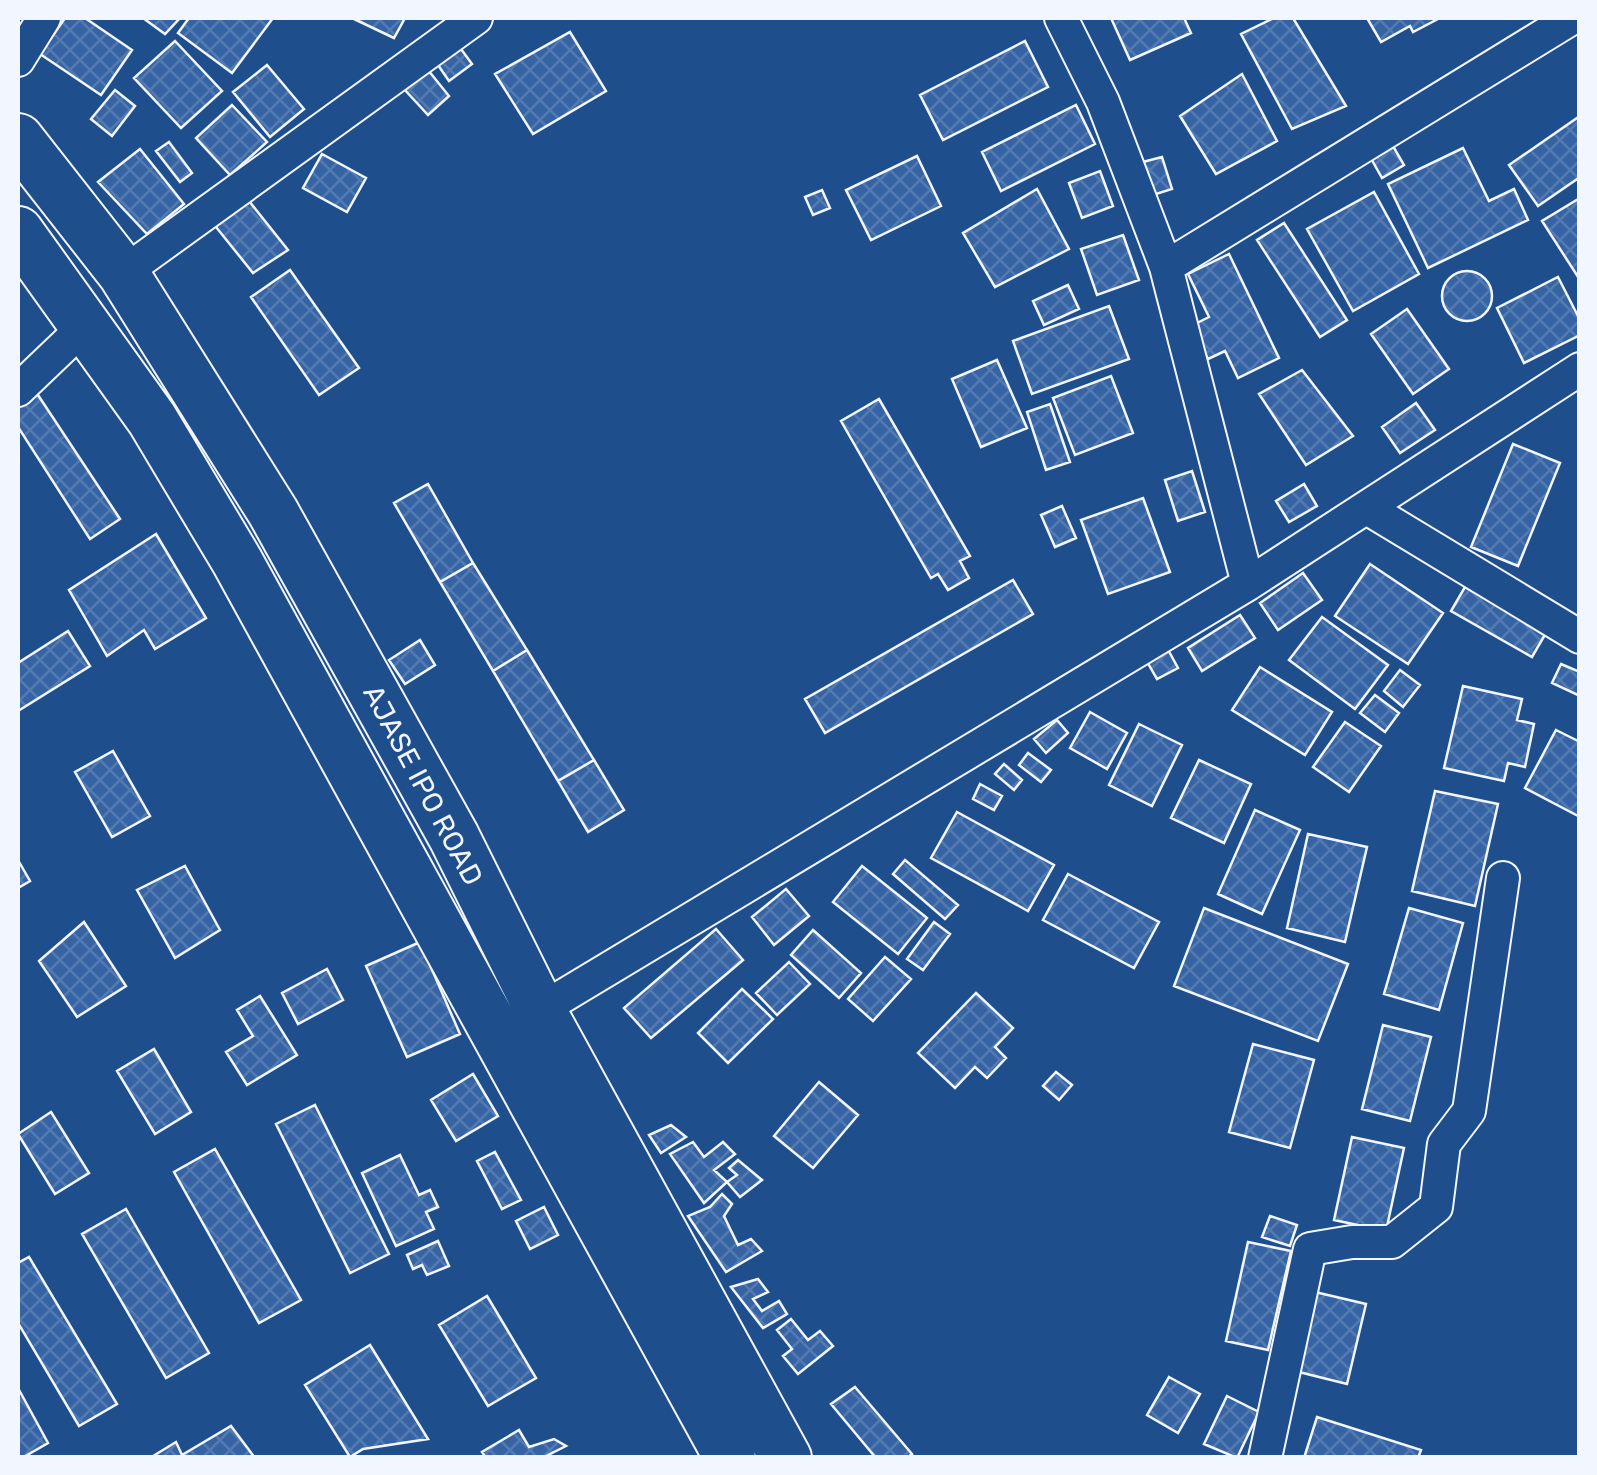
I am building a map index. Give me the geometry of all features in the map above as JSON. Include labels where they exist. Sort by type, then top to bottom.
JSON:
[{"type":"highway","name":"AJASE IPO ROAD","points":[[18,139],[123,273],[278,522],[454,836],[540,1010],[786,1458]]},
{"type":"highway","name":"AJASE IPO ROAD","points":[[18,232],[152,419],[238,560],[730,1458]]},
{"type":"street","points":[[18,60],[44,18]]},
{"type":"street","points":[[123,273],[476,18]]},
{"type":"street","points":[[1060,18],[1103,102],[1166,266],[1248,584]]},
{"type":"street","points":[[1166,266],[1572,18]]},
{"type":"street","points":[[18,390],[86,325]]},
{"type":"street","points":[[540,1010],[1248,584],[1580,370]]},
{"type":"street","points":[[1368,508],[1580,636]]},
{"type":"street","points":[[1265,1458],[1310,1249],[1352,1242],[1392,1242],[1436,1207],[1444,1144],[1469,1111],[1502,878]]},
{"type":"building","points":[[65,18],[85,18],[132,50],[101,95],[40,54]]},
{"type":"building","points":[[143,18],[180,18],[165,34]]},
{"type":"building","points":[[189,18],[273,18],[232,73],[178,33]]},
{"type":"building","points":[[352,18],[405,18],[394,38]]},
{"type":"building","points":[[1111,18],[1184,18],[1191,33],[1130,60]]},
{"type":"building","points":[[1274,18],[1293,18],[1346,106],[1292,129],[1241,34]]},
{"type":"building","points":[[1367,18],[1436,20],[1413,32],[1410,26],[1381,42]]},
{"type":"building","points":[[570,32],[606,91],[533,134],[495,74]]},
{"type":"building","points":[[175,41],[222,91],[181,128],[134,78]]},
{"type":"building","points":[[1025,41],[1048,87],[943,140],[920,95]]},
{"type":"building","points":[[461,49],[472,64],[449,81],[438,65]]},
{"type":"building","points":[[267,65],[304,109],[270,137],[233,92]]},
{"type":"building","points":[[428,70],[449,96],[428,115],[404,89]]},
{"type":"building","points":[[1242,74],[1277,141],[1216,174],[1180,116]]},
{"type":"building","points":[[115,90],[135,106],[112,136],[91,119]]},
{"type":"building","points":[[232,105],[267,142],[230,175],[196,138]]},
{"type":"building","points":[[1076,105],[1095,144],[1001,191],[982,152]]},
{"type":"building","points":[[1580,116],[1580,177],[1538,206],[1509,165]]},
{"type":"building","points":[[1390,141],[1404,165],[1382,178],[1368,153]]},
{"type":"building","points":[[169,142],[192,173],[180,182],[156,151]]},
{"type":"building","points":[[1463,148],[1489,201],[1514,189],[1528,220],[1428,268],[1388,184]]},
{"type":"building","points":[[140,149],[184,204],[147,234],[98,182]]},
{"type":"building","points":[[322,154],[366,178],[347,212],[303,188]]},
{"type":"building","points":[[917,156],[941,206],[871,240],[846,190]]},
{"type":"building","points":[[1162,157],[1172,189],[1153,195],[1143,162]]},
{"type":"building","points":[[1100,171],[1113,206],[1082,218],[1069,183]]},
{"type":"building","points":[[1037,189],[1069,249],[995,287],[963,233]]},
{"type":"building","points":[[822,190],[830,208],[813,215],[805,197]]},
{"type":"building","points":[[1374,192],[1419,274],[1353,311],[1307,229]]},
{"type":"building","points":[[245,196],[288,250],[253,273],[212,222]]},
{"type":"building","points":[[1580,198],[1580,280],[1542,221]]},
{"type":"building","points":[[1284,223],[1347,320],[1320,337],[1257,240]]},
{"type":"building","points":[[1123,235],[1139,280],[1097,295],[1081,249]]},
{"type":"building","points":[[1229,254],[1279,358],[1238,378],[1225,351],[1208,359],[1191,326],[1209,317],[1188,274]]},
{"type":"building","points":[[290,270],[359,368],[319,395],[251,297]]},
{"type":"building","points":[[1457,272],[1477,272],[1491,286],[1491,306],[1477,320],[1457,320],[1443,306],[1443,286]]},
{"type":"building","points":[[1558,277],[1580,320],[1580,335],[1524,363],[1497,308]]},
{"type":"building","points":[[1068,285],[1079,309],[1044,325],[1033,301]]},
{"type":"building","points":[[1109,306],[1129,359],[1032,394],[1013,341]]},
{"type":"building","points":[[1407,309],[1449,369],[1413,394],[1371,334]]},
{"type":"building","points":[[997,360],[1027,428],[981,447],[952,379]]},
{"type":"building","points":[[1302,370],[1353,436],[1306,465],[1259,394]]},
{"type":"building","points":[[1111,376],[1133,433],[1075,455],[1053,398]]},
{"type":"building","points":[[36,392],[120,519],[90,539],[18,427],[18,403]]},
{"type":"building","points":[[879,399],[970,556],[960,561],[969,578],[948,590],[938,574],[931,578],[841,421]]},
{"type":"building","points":[[1416,403],[1435,430],[1400,453],[1382,427]]},
{"type":"building","points":[[1050,404],[1070,462],[1046,470],[1027,412]]},
{"type":"building","points":[[1513,444],[1560,463],[1518,566],[1471,547]]},
{"type":"building","points":[[1192,471],[1205,512],[1178,521],[1165,480]]},
{"type":"building","points":[[428,484],[473,563],[440,582],[394,503]]},
{"type":"building","points":[[1304,484],[1317,506],[1289,522],[1276,501]]},
{"type":"building","points":[[1143,498],[1170,572],[1108,594],[1081,520]]},
{"type":"building","points":[[1062,506],[1076,538],[1055,547],[1041,515]]},
{"type":"building","points":[[156,534],[206,618],[155,649],[144,630],[107,656],[69,590]]},
{"type":"building","points":[[473,563],[527,650],[493,671],[440,582]]},
{"type":"building","points":[[1370,564],[1443,613],[1408,664],[1335,616]]},
{"type":"building","points":[[1303,573],[1322,600],[1278,630],[1260,603]]},
{"type":"building","points":[[1013,580],[1033,614],[825,733],[805,699]]},
{"type":"building","points":[[1465,587],[1546,633],[1532,657],[1451,611]]},
{"type":"building","points":[[1240,615],[1255,638],[1202,671],[1188,648]]},
{"type":"building","points":[[1322,617],[1388,665],[1355,709],[1289,660]]},
{"type":"building","points":[[68,631],[90,666],[18,711],[18,663]]},
{"type":"building","points":[[420,640],[435,665],[405,684],[389,660]]},
{"type":"building","points":[[1166,646],[1178,668],[1157,679],[1145,658]]},
{"type":"building","points":[[527,650],[594,760],[558,781],[493,671]]},
{"type":"building","points":[[1561,664],[1580,672],[1580,696],[1552,683]]},
{"type":"building","points":[[1260,667],[1332,712],[1305,755],[1232,710]]},
{"type":"building","points":[[1400,670],[1420,685],[1403,707],[1384,691]]},
{"type":"building","points":[[1463,686],[1522,699],[1517,720],[1534,724],[1525,767],[1508,763],[1504,781],[1444,768]]},
{"type":"building","points":[[1375,695],[1399,713],[1385,732],[1360,713]]},
{"type":"building","points":[[1090,712],[1127,733],[1107,769],[1070,748]]},
{"type":"building","points":[[1057,720],[1068,733],[1046,753],[1034,739]]},
{"type":"building","points":[[1345,722],[1381,746],[1349,792],[1313,767]]},
{"type":"building","points":[[1139,724],[1182,745],[1152,806],[1109,785]]},
{"type":"building","points":[[1556,730],[1580,742],[1580,817],[1525,788]]},
{"type":"building","points":[[113,751],[150,816],[112,837],[75,772]]},
{"type":"building","points":[[1028,753],[1051,770],[1041,782],[1019,765]]},
{"type":"building","points":[[594,760],[624,810],[588,832],[558,781]]},
{"type":"building","points":[[1199,760],[1251,784],[1224,843],[1171,818]]},
{"type":"building","points":[[1004,764],[1022,780],[1014,790],[995,774]]},
{"type":"building","points":[[980,784],[1002,796],[994,810],[973,799]]},
{"type":"building","points":[[1435,791],[1498,804],[1475,906],[1412,891]]},
{"type":"building","points":[[1255,810],[1300,830],[1262,914],[1218,894]]},
{"type":"building","points":[[957,812],[1054,865],[1028,911],[931,858]]},
{"type":"building","points":[[1308,834],[1367,847],[1345,942],[1287,928]]},
{"type":"building","points":[[18,860],[30,881],[18,888]]},
{"type":"building","points":[[905,860],[958,905],[945,919],[893,874]]},
{"type":"building","points":[[185,866],[220,930],[175,958],[137,890]]},
{"type":"building","points":[[862,866],[927,918],[898,954],[833,902]]},
{"type":"building","points":[[1068,874],[1159,922],[1134,968],[1043,920]]},
{"type":"building","points":[[786,889],[809,916],[774,945],[752,917]]},
{"type":"building","points":[[1204,908],[1348,964],[1318,1041],[1174,986]]},
{"type":"building","points":[[1409,908],[1463,923],[1439,1010],[1384,994]]},
{"type":"building","points":[[84,922],[126,986],[77,1017],[39,961]]},
{"type":"building","points":[[934,922],[950,934],[923,970],[907,959]]},
{"type":"building","points":[[716,929],[743,960],[651,1038],[624,1008]]},
{"type":"building","points":[[813,930],[861,973],[839,998],[791,955]]},
{"type":"building","points":[[420,942],[460,1034],[407,1057],[366,966]]},
{"type":"building","points":[[885,957],[911,979],[873,1021],[848,999]]},
{"type":"building","points":[[789,962],[810,984],[777,1015],[756,993]]},
{"type":"building","points":[[327,969],[343,1000],[298,1024],[282,993]]},
{"type":"building","points":[[742,989],[773,1019],[728,1063],[698,1033]]},
{"type":"building","points":[[976,993],[1013,1028],[995,1047],[1006,1058],[987,1078],[975,1067],[955,1088],[918,1053]]},
{"type":"building","points":[[260,996],[297,1055],[247,1085],[226,1052],[253,1036],[237,1010]]},
{"type":"building","points":[[1383,1025],[1431,1037],[1410,1121],[1362,1109]]},
{"type":"building","points":[[1253,1044],[1314,1060],[1290,1148],[1229,1132]]},
{"type":"building","points":[[154,1049],[191,1112],[155,1134],[117,1071]]},
{"type":"building","points":[[1056,1072],[1072,1085],[1059,1100],[1043,1086]]},
{"type":"building","points":[[473,1074],[498,1116],[456,1141],[431,1100]]},
{"type":"building","points":[[819,1082],[858,1115],[813,1168],[774,1136]]},
{"type":"building","points":[[315,1105],[389,1254],[350,1273],[276,1124]]},
{"type":"building","points":[[51,1112],[89,1173],[55,1194],[18,1134]]},
{"type":"building","points":[[671,1125],[686,1137],[661,1153],[649,1135]]},
{"type":"building","points":[[1352,1137],[1404,1148],[1386,1231],[1334,1220]]},
{"type":"building","points":[[693,1142],[704,1157],[723,1142],[735,1154],[714,1170],[727,1182],[704,1203],[670,1154]]},
{"type":"building","points":[[215,1149],[301,1300],[259,1323],[174,1172]]},
{"type":"building","points":[[495,1152],[521,1200],[502,1209],[477,1161]]},
{"type":"building","points":[[400,1155],[419,1195],[430,1190],[438,1207],[426,1212],[434,1229],[396,1246],[362,1173]]},
{"type":"building","points":[[738,1160],[762,1180],[740,1197],[727,1182],[737,1175],[729,1168]]},
{"type":"building","points":[[722,1194],[732,1204],[724,1216],[738,1245],[751,1239],[762,1251],[726,1272],[688,1216],[710,1207]]},
{"type":"building","points":[[544,1207],[558,1235],[530,1249],[516,1221]]},
{"type":"building","points":[[126,1209],[209,1353],[166,1378],[82,1234]]},
{"type":"building","points":[[1270,1216],[1297,1225],[1290,1246],[1262,1237]]},
{"type":"building","points":[[438,1241],[449,1266],[427,1275],[422,1265],[413,1269],[407,1255]]},
{"type":"building","points":[[1248,1242],[1291,1251],[1268,1350],[1226,1341]]},
{"type":"building","points":[[29,1257],[117,1404],[79,1426],[18,1323],[18,1263]]},
{"type":"building","points":[[758,1279],[768,1292],[753,1299],[762,1311],[779,1301],[787,1314],[763,1328],[731,1287]]},
{"type":"building","points":[[1315,1292],[1366,1304],[1347,1384],[1295,1371]]},
{"type":"building","points":[[487,1296],[536,1378],[488,1406],[439,1325]]},
{"type":"building","points":[[791,1319],[808,1340],[820,1331],[833,1346],[798,1374],[783,1356],[792,1349],[777,1330]]},
{"type":"building","points":[[370,1345],[428,1439],[363,1449],[350,1457],[305,1385]]},
{"type":"building","points":[[1169,1377],[1200,1394],[1178,1433],[1147,1415]]},
{"type":"building","points":[[855,1387],[912,1454],[907,1458],[876,1458],[831,1404]]},
{"type":"building","points":[[18,1388],[48,1443],[22,1458],[18,1458]]},
{"type":"building","points":[[1227,1396],[1259,1412],[1237,1458],[1204,1444]]},
{"type":"building","points":[[1317,1417],[1421,1450],[1418,1458],[1304,1458]]},
{"type":"building","points":[[231,1426],[255,1458],[150,1458],[176,1442],[182,1455]]},
{"type":"building","points":[[519,1430],[529,1447],[554,1439],[566,1446],[542,1458],[486,1458],[482,1452]]}]
